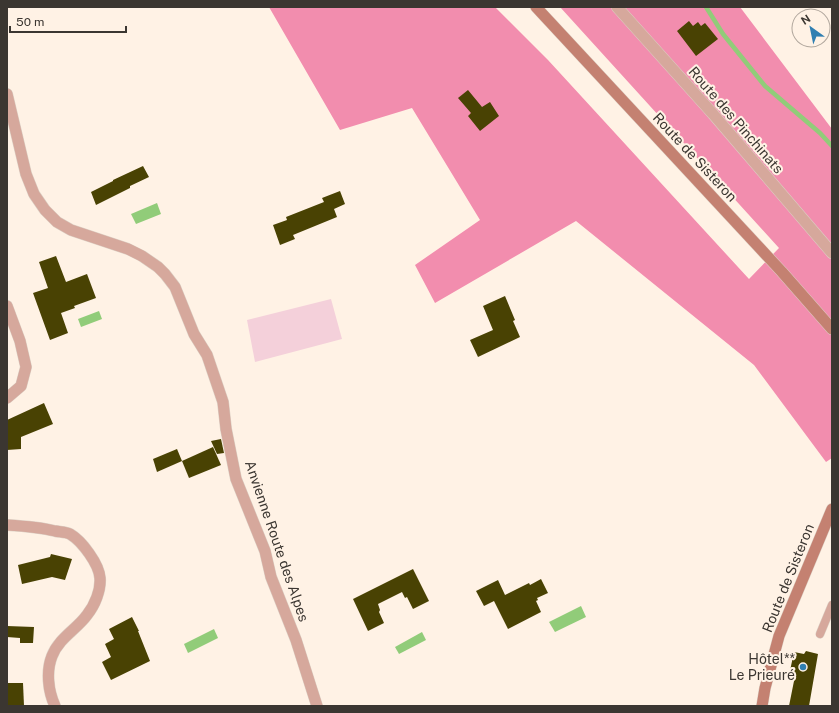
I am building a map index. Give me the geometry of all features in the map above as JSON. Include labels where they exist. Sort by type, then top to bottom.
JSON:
[{"type":"main road","name":"Route de Sisteron","points":[[536,7],[776,266],[832,329]]},
{"type":"main road","name":"Route de Sisteron","points":[[762,706],[765,688],[779,636],[832,509]]},
{"type":"street","name":"Route des Pinchinats","points":[[617,7],[713,114],[832,253]]},
{"type":"street","name":"Anvienne Route des Alpes","points":[[7,94],[26,174],[34,194],[45,210],[57,222],[71,230],[128,249],[142,256],[158,267],[175,287],[194,334],[207,355],[223,402],[226,428],[236,478],[265,551],[271,577],[296,640],[317,706]]},
{"type":"street","points":[[7,306],[20,341],[26,367],[21,386],[7,398]]},
{"type":"street","points":[[7,525],[40,528],[69,533],[82,542],[94,560],[100,578],[98,596],[88,615],[64,638],[52,656],[48,676],[55,706]]},
{"type":"lane","points":[[820,634],[832,605]]},
{"type":"shaded area","points":[[269,7],[495,7],[548,60],[749,279],[779,248],[560,7],[740,7],[832,129],[832,458],[826,462],[754,365],[576,221],[435,303],[415,265],[480,220],[412,108],[340,130]]},
{"type":"shaded area","points":[[157,203],[161,214],[136,224],[131,214]]},
{"type":"shaded area","points":[[331,299],[342,339],[255,362],[247,320]]},
{"type":"shaded area","points":[[99,311],[102,319],[81,327],[78,319]]},
{"type":"shaded area","points":[[581,606],[586,617],[555,632],[549,622]]},
{"type":"shaded area","points":[[214,629],[218,638],[188,653],[184,644]]},
{"type":"shaded area","points":[[422,632],[426,640],[399,654],[395,647]]},
{"type":"building","points":[[689,21],[693,26],[698,22],[701,26],[705,23],[718,39],[696,56],[677,31]]},
{"type":"building","points":[[468,90],[482,107],[490,102],[499,116],[480,131],[468,116],[471,113],[458,98]]},
{"type":"building","points":[[143,166],[149,177],[96,205],[91,192]]},
{"type":"building","points":[[340,191],[345,204],[334,209],[337,217],[293,235],[295,239],[280,245],[273,225],[287,220],[286,217],[324,202],[322,198]]},
{"type":"building","points":[[56,256],[66,282],[87,274],[96,298],[74,306],[75,308],[61,313],[68,333],[50,340],[33,293],[48,288],[39,262]]},
{"type":"building","points":[[505,296],[520,337],[478,357],[470,340],[493,330],[483,306]]},
{"type":"building","points":[[44,403],[53,424],[21,437],[21,449],[7,450],[7,420]]},
{"type":"building","points":[[221,439],[224,453],[217,454],[211,441]]},
{"type":"building","points":[[213,447],[221,465],[189,478],[182,461]]},
{"type":"building","points":[[177,449],[182,461],[157,472],[153,459]]},
{"type":"building","points":[[51,554],[72,559],[65,580],[52,577],[22,584],[18,565],[50,557]]},
{"type":"building","points":[[413,569],[429,601],[413,609],[407,597],[405,598],[402,592],[378,604],[380,610],[379,612],[384,623],[368,631],[353,599]]},
{"type":"building","points":[[541,579],[548,593],[537,598],[538,600],[536,601],[541,612],[508,629],[494,601],[484,606],[476,591],[498,580],[505,595],[529,583],[530,585]]},
{"type":"building","points":[[132,617],[150,661],[111,680],[102,662],[111,657],[105,644],[114,639],[109,629]]},
{"type":"building","points":[[7,626],[34,627],[33,643],[20,643],[20,638],[7,637]]},
{"type":"building","name":"Hôtel** Le Prieuré","points":[[806,651],[818,654],[809,706],[789,706],[794,681],[788,680],[794,652],[804,654]]},
{"type":"building","points":[[7,683],[23,683],[24,706],[7,706]]},
{"type":"waterway","points":[[706,7],[723,34],[765,86],[820,133],[832,146]]},
{"type":"place","name":"Hôtel** Le Prieuré","points":[[803,667]]}]
